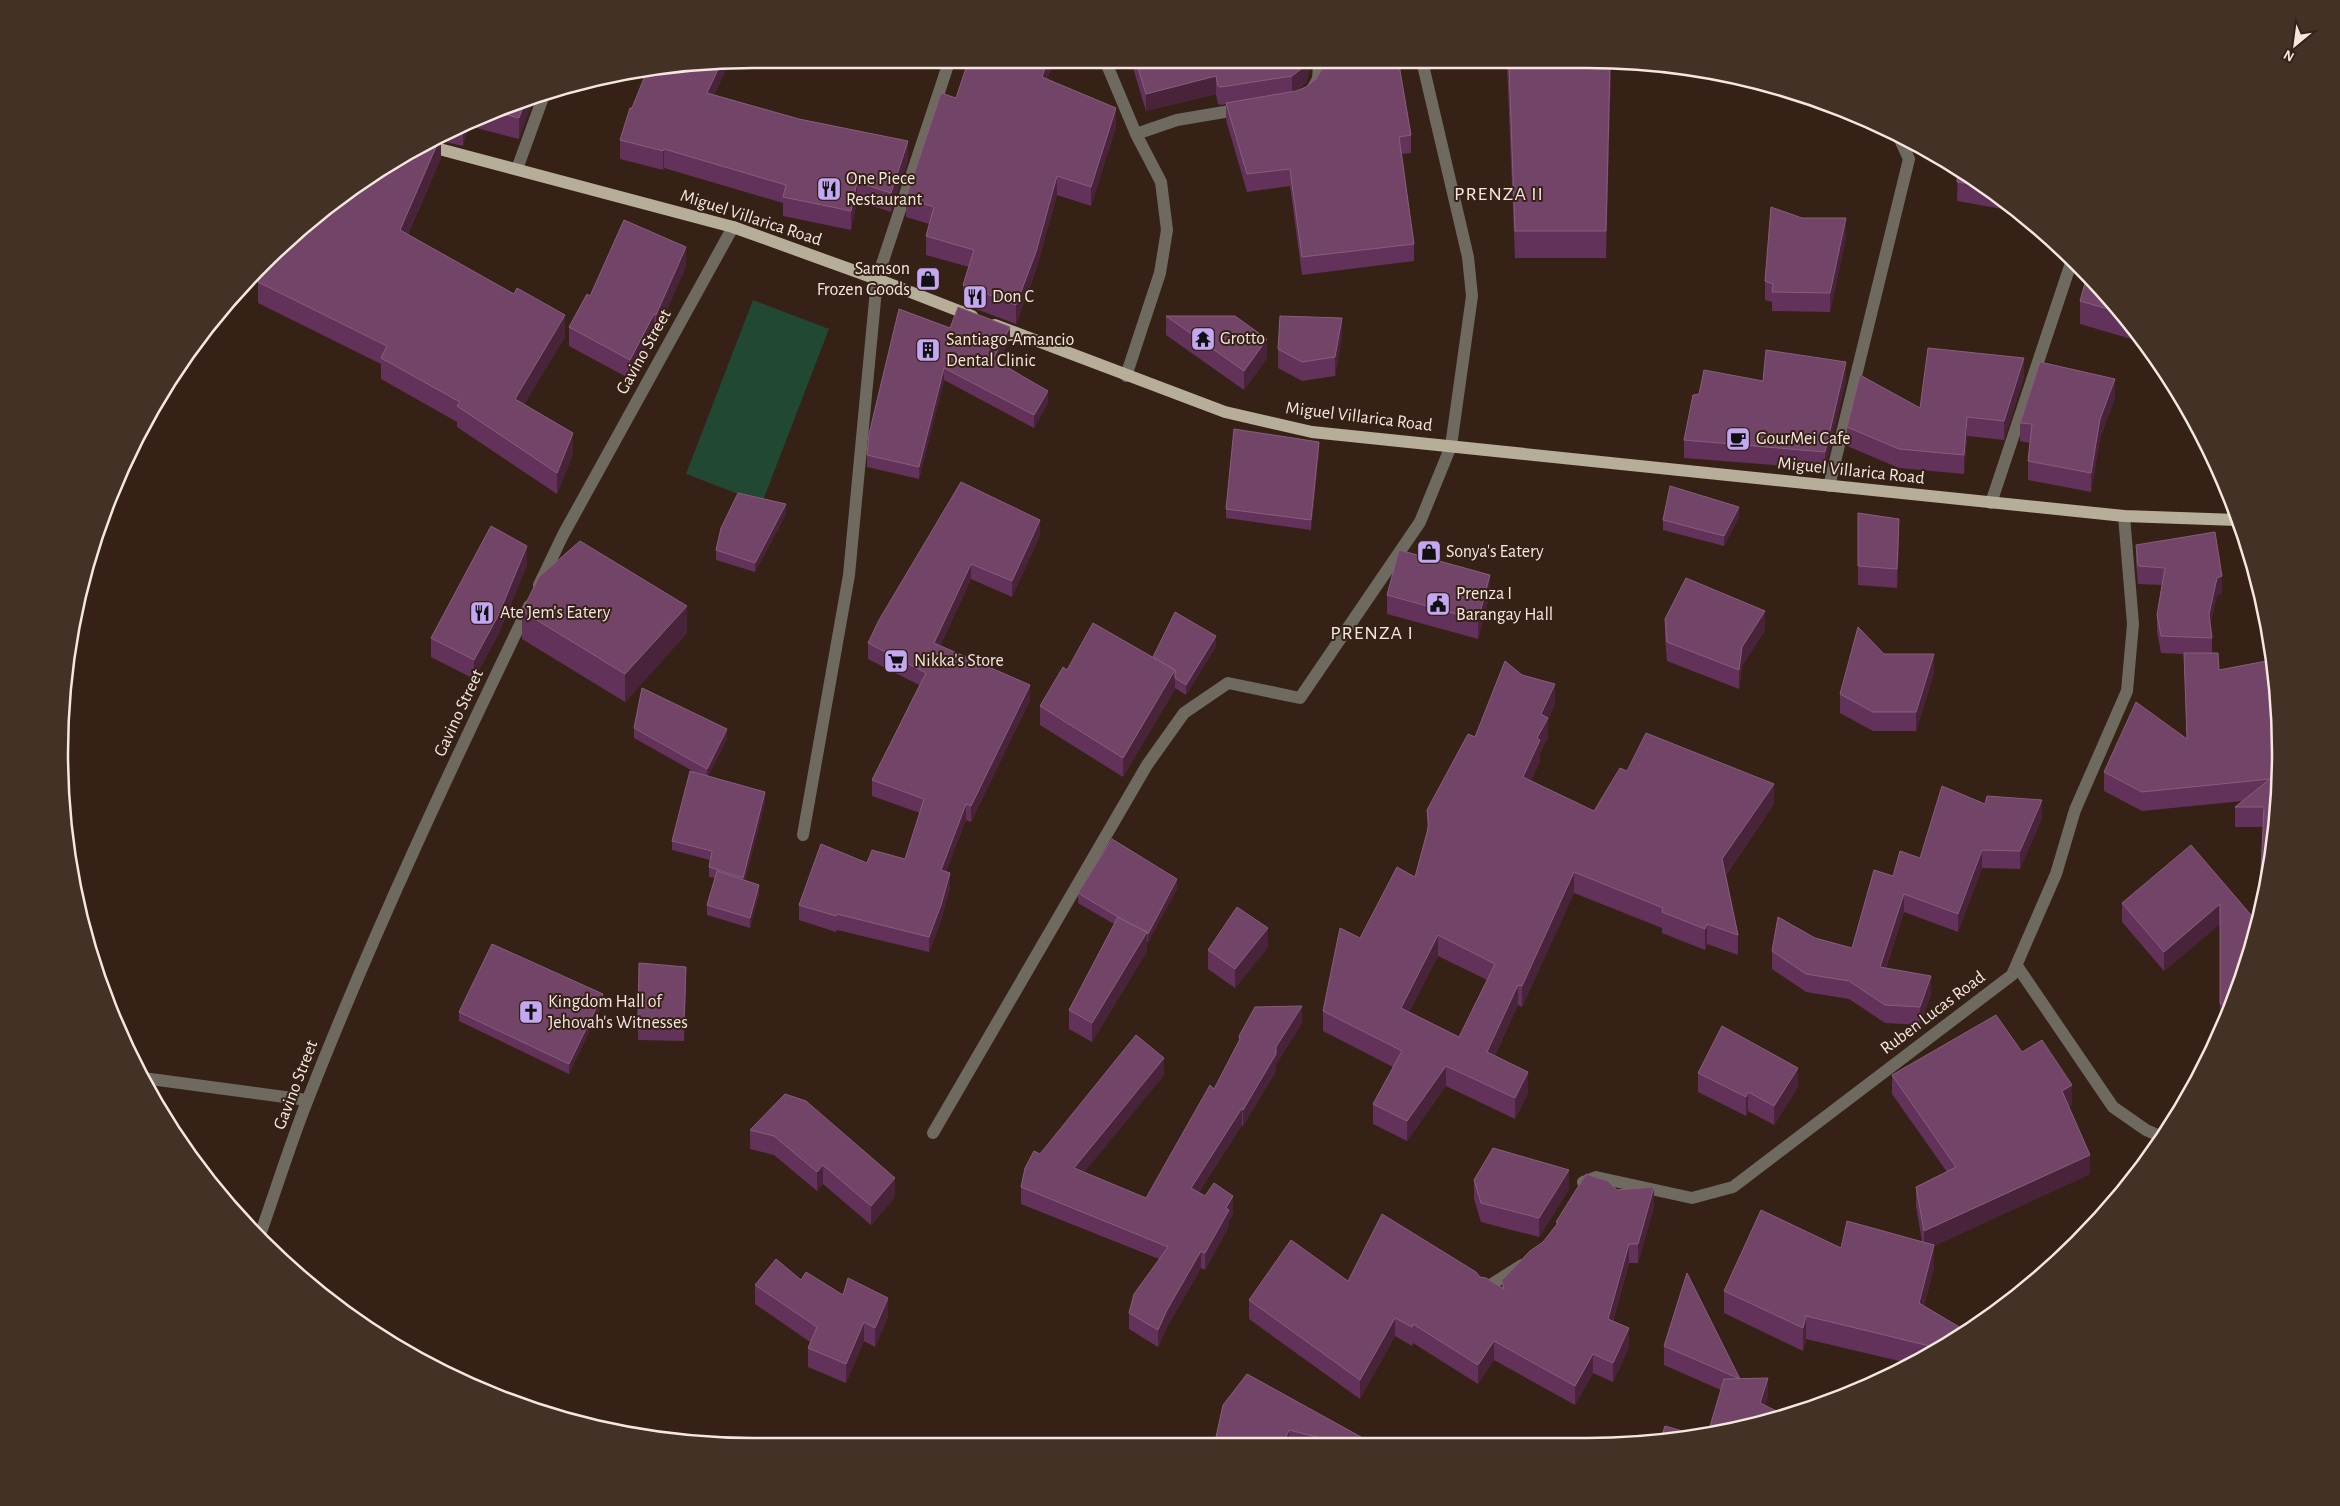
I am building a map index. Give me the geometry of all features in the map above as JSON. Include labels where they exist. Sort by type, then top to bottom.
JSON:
[{"type":"main road","name":"Miguel Villarica Road","points":[[433,147],[733,227],[877,279],[1126,376],[1225,412],[1312,432],[2124,516],[2231,520]]},
{"type":"street","points":[[803,835],[849,575],[877,279],[947,68]]},
{"type":"street","points":[[1108,68],[1136,134],[1161,182],[1167,230],[1160,273],[1126,376]]},
{"type":"street","points":[[1302,97],[1310,92],[1318,80],[1319,68]]},
{"type":"street","points":[[933,1133],[1148,765],[1184,713],[1228,682],[1300,698],[1420,522],[1451,446],[1472,296],[1468,257],[1424,68]]},
{"type":"street","points":[[516,169],[541,101]]},
{"type":"street","points":[[1136,134],[1177,120],[1254,107]]},
{"type":"street","points":[[1829,486],[1908,159],[1902,144]]},
{"type":"street","name":"Gavino Street","points":[[261,1231],[308,1100],[380,928],[470,730],[563,535],[733,227]]},
{"type":"street","points":[[1990,503],[2070,266]]},
{"type":"street","name":"Ruben Lucas Road","points":[[1575,1196],[1584,1181],[1596,1178],[1692,1198],[1733,1187],[2012,975],[2056,874],[2076,810],[2127,690],[2133,624],[2124,516]]},
{"type":"street","points":[[2017,966],[2113,1107],[2146,1130],[2157,1135]]},
{"type":"street","points":[[150,1079],[308,1100]]},
{"type":"street","points":[[1484,1289],[1536,1257]]},
{"type":"green space","points":[[753,300],[829,329],[762,503],[686,474]]},
{"type":"building","points":[[966,68],[1045,68],[1042,77],[1116,108],[1091,187],[1057,176],[1036,252],[1016,305],[963,285],[974,250],[926,236],[934,207],[906,198],[941,93],[956,98]]},
{"type":"building","points":[[1138,68],[1302,68],[1292,76],[1221,87],[1218,86],[1216,76],[1146,94]]},
{"type":"building","points":[[1323,68],[1400,68],[1411,135],[1399,137],[1414,244],[1302,257],[1290,169],[1247,174],[1226,103],[1296,91],[1306,87],[1316,79]]},
{"type":"building","points":[[1509,68],[1610,69],[1606,231],[1515,231]]},
{"type":"building","points":[[718,69],[707,93],[799,119],[908,141],[891,193],[857,182],[851,211],[783,197],[786,185],[664,149],[663,151],[620,140],[630,108],[632,108],[645,76]]},
{"type":"building","points":[[523,108],[519,118],[506,114]]},
{"type":"building","points":[[437,145],[400,230],[514,294],[517,288],[565,315],[515,399],[573,433],[557,473],[457,406],[460,402],[381,358],[387,346],[258,282],[268,268],[336,209],[372,183]]},
{"type":"building","points":[[1957,176],[1969,184],[1957,182]]},
{"type":"building","points":[[1771,207],[1802,218],[1846,218],[1830,293],[1772,292],[1773,284],[1765,281]]},
{"type":"building","points":[[624,220],[686,247],[656,315],[654,314],[630,360],[569,327],[587,294],[590,296]]},
{"type":"building","points":[[2085,282],[2109,309],[2080,301]]},
{"type":"building","points":[[958,307],[1010,327],[993,359],[1048,391],[1034,415],[944,368],[919,467],[867,455],[869,434],[899,309],[950,328]]},
{"type":"building","points":[[1166,316],[1235,316],[1267,339],[1244,371]]},
{"type":"building","points":[[1280,316],[1342,318],[1335,357],[1302,362],[1278,349]]},
{"type":"building","points":[[1928,348],[2024,358],[2004,421],[1967,417],[1964,455],[1899,449],[1847,427],[1860,375],[1920,408]]},
{"type":"building","points":[[1766,350],[1846,362],[1825,452],[1684,440],[1693,395],[1699,394],[1704,370],[1763,381]]},
{"type":"building","points":[[2040,362],[2115,379],[2100,419],[2091,473],[2028,461],[2032,424],[2020,423]]},
{"type":"building","points":[[1234,429],[1319,442],[1311,520],[1226,509]]},
{"type":"building","points":[[961,482],[1040,520],[1012,581],[971,564],[934,643],[1030,685],[971,806],[966,804],[941,870],[950,873],[929,937],[837,914],[836,916],[799,905],[821,844],[867,863],[872,850],[905,859],[924,799],[872,780],[926,673],[868,643],[879,620]]},
{"type":"building","points":[[1670,486],[1739,507],[1724,536],[1663,520]]},
{"type":"building","points":[[738,493],[786,504],[755,563],[716,550],[721,528]]},
{"type":"building","points":[[1858,513],[1899,519],[1897,569],[1858,566]]},
{"type":"building","name":"Ate Jem's Eatery","points":[[491,526],[527,546],[498,616],[474,660],[431,638]]},
{"type":"building","points":[[2215,532],[2222,576],[2217,578],[2209,614],[2212,638],[2161,636],[2157,615],[2165,568],[2138,566],[2136,545]]},
{"type":"building","points":[[580,541],[687,606],[625,674],[522,611],[539,577]]},
{"type":"building","points":[[1399,550],[1490,575],[1478,620],[1387,595]]},
{"type":"building","points":[[1686,578],[1765,611],[1742,647],[1739,670],[1667,642],[1665,619]]},
{"type":"building","points":[[1175,612],[1216,636],[1186,685],[1175,678],[1175,670],[1153,657]]},
{"type":"building","points":[[1093,623],[1175,670],[1123,758],[1040,706],[1063,667],[1067,670]]},
{"type":"building","points":[[1858,627],[1884,654],[1934,654],[1916,712],[1873,712],[1840,694]]},
{"type":"building","points":[[2184,653],[2218,653],[2219,670],[2266,661],[2271,708],[2271,798],[2267,842],[2261,878],[2264,807],[2235,807],[2270,779],[2142,792],[2104,772],[2136,702],[2187,739]]},
{"type":"building","points":[[1505,661],[1522,675],[1555,684],[1541,714],[1548,718],[1537,738],[1540,740],[1523,777],[1594,811],[1620,768],[1627,771],[1646,733],[1774,784],[1722,859],[1738,935],[1707,924],[1705,929],[1662,912],[1663,908],[1574,872],[1522,986],[1518,985],[1487,1052],[1528,1072],[1515,1098],[1446,1066],[1407,1121],[1373,1104],[1402,1051],[1323,1011],[1340,928],[1360,938],[1397,867],[1415,877],[1429,825],[1427,810],[1468,734],[1475,737]],"holes":[[[1438,935],[1495,964],[1459,1037],[1401,1008]]]},
{"type":"building","points":[[642,688],[727,729],[707,769],[634,728]]},
{"type":"building","points":[[690,771],[765,792],[743,878],[709,867],[712,851],[672,841]]},
{"type":"building","points":[[1942,786],[1985,804],[1987,796],[2042,800],[2020,851],[1982,850],[1958,914],[1904,894],[1880,967],[1931,976],[1920,1007],[1885,1005],[1849,981],[1806,974],[1772,951],[1778,917],[1815,938],[1852,948],[1874,870],[1893,876],[1900,851],[1920,858]]},
{"type":"building","points":[[1112,839],[1177,879],[1148,934],[1078,893]]},
{"type":"building","points":[[2191,845],[2252,916],[2236,973],[2224,1004],[2220,1004],[2220,904],[2164,952],[2122,903]]},
{"type":"building","points":[[717,871],[759,885],[750,918],[707,905]]},
{"type":"building","points":[[1237,907],[1268,928],[1235,969],[1208,950]]},
{"type":"building","points":[[1118,917],[1147,932],[1092,1023],[1069,1010]]},
{"type":"building","name":"Kingdom Hall of Jehovah's Witnesses","points":[[492,944],[603,994],[569,1064],[459,1012]]},
{"type":"building","points":[[639,963],[686,967],[684,1022],[638,1021]]},
{"type":"building","points":[[1302,1006],[1276,1047],[1276,1054],[1243,1110],[1242,1108],[1191,1188],[1205,1196],[1214,1183],[1233,1196],[1226,1208],[1229,1210],[1205,1253],[1201,1251],[1167,1310],[1158,1330],[1129,1313],[1134,1294],[1168,1247],[1021,1187],[1025,1168],[1034,1151],[1040,1154],[1136,1035],[1164,1058],[1074,1168],[1146,1198],[1210,1085],[1214,1089],[1255,1007]]},
{"type":"building","points":[[1996,1015],[2022,1052],[2042,1040],[2072,1085],[2062,1091],[2090,1155],[1924,1231],[1916,1187],[1956,1167],[1892,1075]]},
{"type":"building","points":[[1722,1026],[1798,1068],[1774,1106],[1748,1092],[1746,1097],[1698,1073]]},
{"type":"building","points":[[785,1094],[806,1101],[895,1178],[871,1206],[823,1165],[817,1172],[774,1136],[750,1130]]},
{"type":"building","points":[[1493,1148],[1569,1170],[1539,1218],[1481,1203],[1474,1180]]},
{"type":"building","points":[[1586,1174],[1608,1181],[1617,1190],[1654,1187],[1638,1244],[1629,1244],[1608,1319],[1629,1328],[1613,1363],[1593,1354],[1575,1386],[1494,1341],[1478,1365],[1413,1324],[1412,1327],[1395,1318],[1360,1380],[1249,1300],[1291,1240],[1348,1281],[1382,1214],[1476,1272],[1480,1277],[1486,1278],[1504,1289],[1502,1280],[1530,1251],[1543,1242],[1558,1223],[1556,1222]]},
{"type":"building","points":[[1761,1210],[1841,1248],[1847,1221],[1934,1245],[1919,1303],[1961,1328],[1931,1346],[1806,1316],[1803,1328],[1724,1291]]},
{"type":"building","points":[[776,1259],[801,1280],[806,1272],[843,1295],[848,1278],[888,1298],[875,1328],[864,1322],[846,1364],[808,1348],[817,1327],[755,1285]]},
{"type":"building","points":[[1687,1273],[1740,1379],[1664,1346]]},
{"type":"building","points":[[1247,1374],[1361,1437],[1321,1438],[1289,1430],[1286,1438],[1218,1438],[1216,1437],[1223,1405]]},
{"type":"building","points":[[1768,1378],[1760,1403],[1777,1411],[1710,1427],[1724,1379]]},
{"type":"building","points":[[1665,1426],[1684,1432],[1676,1433],[1662,1434]]},
{"type":"place","name":"One Piece Restaurant","points":[[829,189]]},
{"type":"place","name":"Samson Frozen Goods","points":[[928,279]]},
{"type":"place","name":"Don C","points":[[975,297]]},
{"type":"place","name":"Grotto","points":[[1203,339]]},
{"type":"place","name":"Santiago-Amancio Dental Clinic","points":[[928,350]]},
{"type":"place","name":"GourMei Cafe","points":[[1738,439]]},
{"type":"place","name":"Sonya's Eatery","points":[[1429,552]]},
{"type":"place","name":"Prenza I Barangay Hall","points":[[1438,604]]},
{"type":"place","name":"Ate Jem's Eatery","points":[[482,613]]},
{"type":"place","name":"Nikka's Store","points":[[896,661]]},
{"type":"place","name":"Kingdom Hall of Jehovah's Witnesses","points":[[531,1012]]},
{"type":"district","name":"PRENZA II","points":[[1499,194]]},
{"type":"district","name":"PRENZA I","points":[[1372,633]]}]
